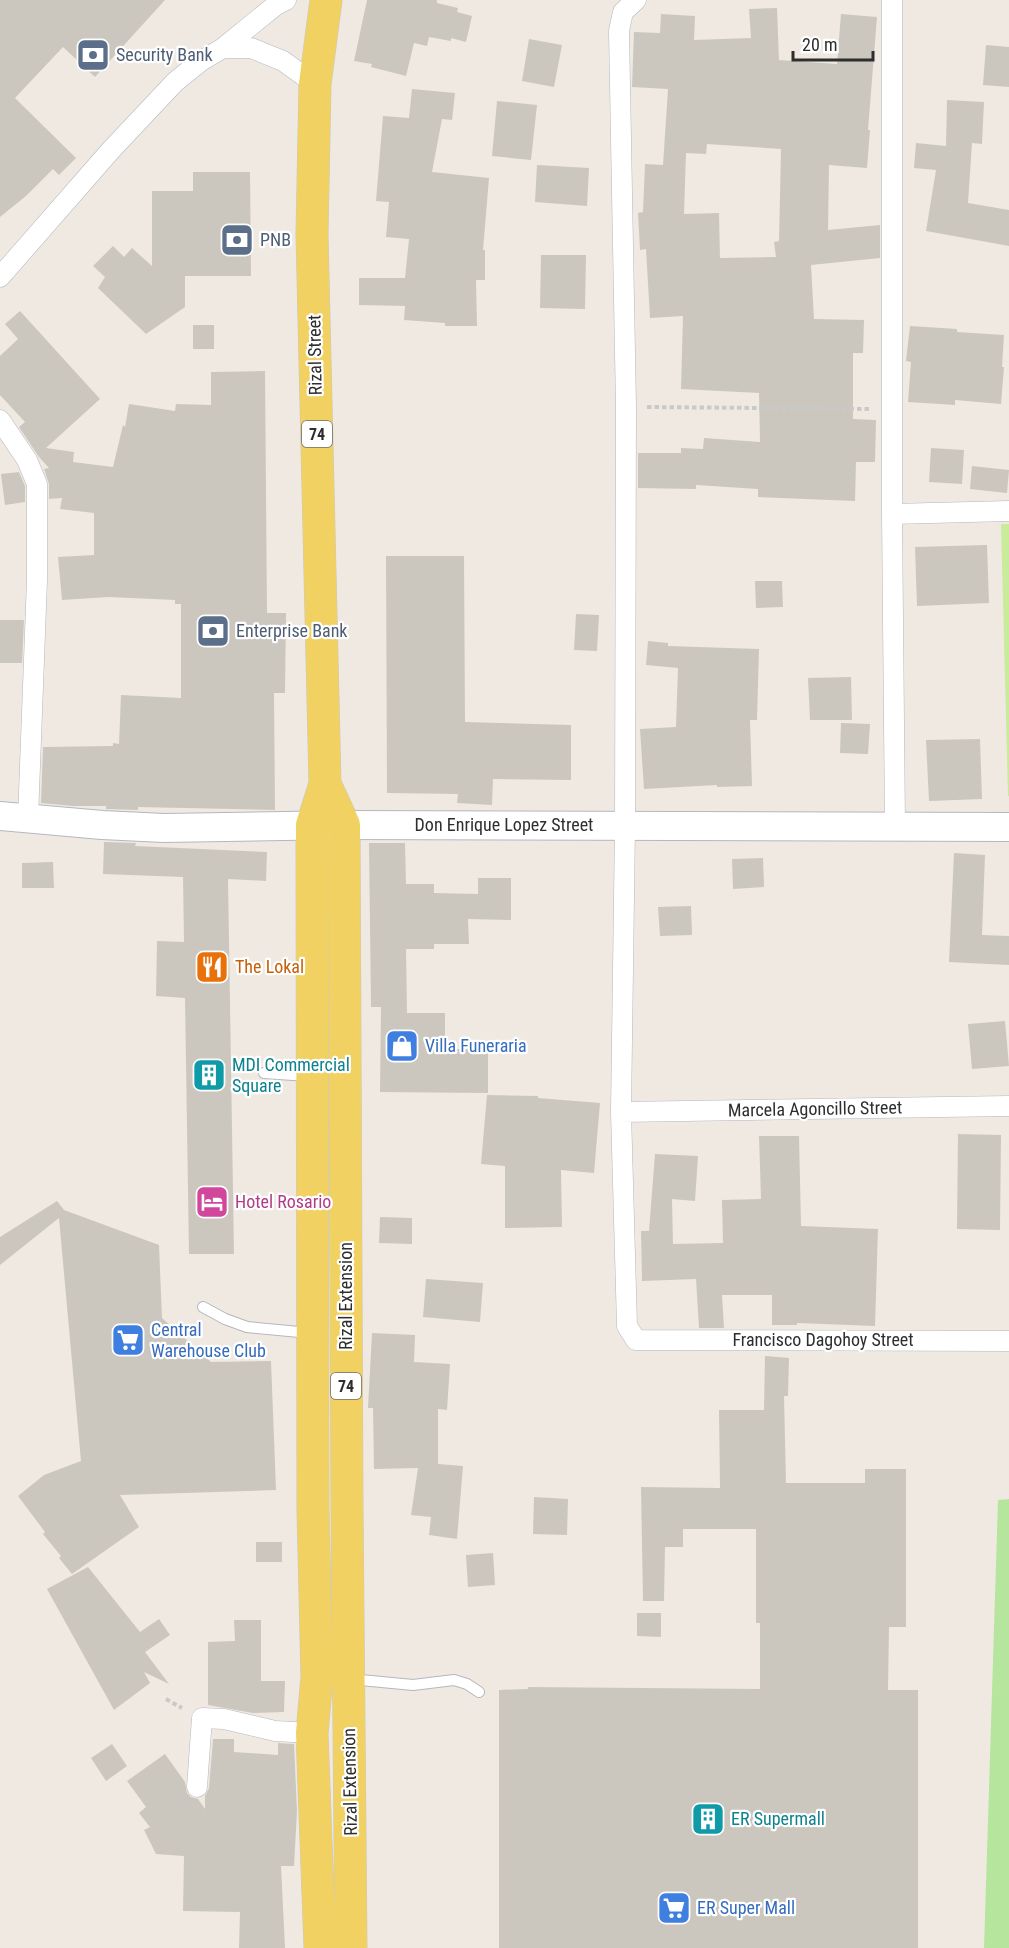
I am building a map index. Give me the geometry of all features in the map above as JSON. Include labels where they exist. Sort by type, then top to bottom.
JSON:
[{"type":"main road","name":"Rizal Street","points":[[312,825],[325,784],[312,234],[315,84],[326,0]]},
{"type":"main road","name":"Rizal Street","points":[[325,784],[344,825]]},
{"type":"main road","name":"Rizal Extension","points":[[312,825],[313,1076],[330,1297]]},
{"type":"main road","name":"Rizal Extension","points":[[344,825],[330,1335],[314,1510],[333,1678],[351,1948]]},
{"type":"main road","name":"Rizal Extension","points":[[320,1948],[312,1733],[333,1678]]},
{"type":"street","points":[[621,1112],[625,826],[626,407],[619,31],[623,12],[635,0]]},
{"type":"street","points":[[892,0],[891,409],[895,826]]},
{"type":"street","points":[[0,277],[111,150],[175,82],[201,61],[223,48],[277,2]]},
{"type":"street","points":[[223,48],[251,48],[283,61],[315,84]]},
{"type":"street","points":[[0,420],[27,460],[37,484],[37,580],[28,819]]},
{"type":"street","points":[[892,514],[1009,511]]},
{"type":"street","name":"Don Enrique Lopez Street","points":[[0,816],[164,828],[312,825],[1009,827]]},
{"type":"street","name":"Marcela Agoncillo Street","points":[[621,1112],[1009,1106]]},
{"type":"street","name":"Francisco Dagohoy Street","points":[[621,1112],[627,1326],[636,1340],[1009,1341]]},
{"type":"street","points":[[197,1787],[202,1718],[224,1719],[275,1731],[312,1733]]},
{"type":"lane","points":[[264,1073],[313,1076]]},
{"type":"lane","points":[[203,1307],[225,1319],[247,1327],[330,1335]]},
{"type":"lane","points":[[333,1678],[413,1685],[454,1680],[467,1684],[479,1692]]},
{"type":"path","points":[[626,407],[891,409]]},
{"type":"green space","points":[[1001,524],[1009,524],[1009,796],[1008,796]]},
{"type":"green space","points":[[1009,1499],[1009,1948],[984,1948],[998,1500]]},
{"type":"building","points":[[0,0],[165,0],[95,77],[63,47],[15,98],[76,158],[59,175],[53,169],[26,196],[0,217]]},
{"type":"building","points":[[367,0],[437,0],[437,3],[458,8],[457,12],[472,16],[466,42],[451,38],[451,41],[429,37],[427,46],[414,43],[406,76],[371,67],[372,64],[354,61]]},
{"type":"building","points":[[777,8],[779,60],[837,64],[841,14],[877,17],[867,168],[829,165],[828,230],[880,225],[880,258],[811,265],[814,319],[864,320],[863,353],[853,353],[853,419],[876,420],[875,462],[856,462],[855,501],[758,497],[758,489],[696,485],[696,489],[638,488],[638,453],[681,453],[681,448],[703,449],[704,438],[760,442],[759,393],[681,389],[683,316],[650,318],[646,249],[640,250],[638,213],[643,212],[645,164],[663,165],[668,89],[632,87],[634,32],[660,33],[661,14],[695,16],[694,40],[751,38],[749,9]],"holes":[[[707,144],[781,149],[779,241],[774,242],[776,257],[720,258],[719,213],[684,214],[686,153],[706,154]]]},
{"type":"building","points":[[529,39],[562,45],[554,87],[522,81]]},
{"type":"building","points":[[986,45],[1009,47],[1009,87],[983,85]]},
{"type":"building","points":[[412,89],[455,93],[452,120],[442,119],[432,172],[489,178],[483,250],[485,250],[485,280],[476,280],[477,326],[445,326],[445,323],[404,320],[405,306],[359,305],[359,278],[405,278],[409,239],[386,237],[389,202],[376,201],[383,116],[409,118]]},
{"type":"building","points":[[947,100],[984,102],[982,144],[972,143],[968,203],[1009,210],[1009,246],[926,231],[936,170],[914,168],[916,143],[946,146]]},
{"type":"building","points":[[497,101],[537,105],[531,160],[492,156]]},
{"type":"building","points":[[537,165],[589,168],[587,206],[535,202]]},
{"type":"building","points":[[193,172],[250,172],[251,276],[185,276],[185,307],[146,334],[98,288],[105,277],[93,266],[113,246],[124,257],[132,248],[152,266],[152,191],[193,191]]},
{"type":"building","points":[[541,255],[586,255],[585,309],[540,308]]},
{"type":"building","points":[[20,311],[100,399],[46,448],[74,452],[73,462],[113,467],[129,404],[175,411],[176,404],[211,405],[211,372],[265,371],[267,613],[286,613],[285,693],[274,693],[275,810],[138,807],[138,810],[41,803],[43,747],[119,744],[121,695],[181,698],[181,604],[175,604],[175,600],[109,597],[62,600],[58,557],[94,555],[94,513],[60,509],[62,498],[49,499],[49,484],[44,469],[49,468],[19,427],[25,422],[0,395],[0,356],[18,339],[5,324]]},
{"type":"building","points":[[193,325],[214,325],[214,349],[193,349]]},
{"type":"building","points":[[910,326],[1004,335],[1001,404],[955,400],[955,405],[908,402],[911,362],[906,361]]},
{"type":"building","points":[[931,448],[964,450],[962,484],[929,482]]},
{"type":"building","points":[[972,466],[1009,470],[1007,493],[970,489]]},
{"type":"building","points":[[19,472],[25,486],[25,502],[5,505],[1,474]]},
{"type":"building","points":[[987,545],[989,603],[917,606],[915,547]]},
{"type":"building","points":[[386,556],[464,556],[465,722],[571,725],[571,780],[493,779],[492,805],[457,803],[458,794],[387,793]]},
{"type":"building","points":[[755,581],[782,581],[783,607],[756,608]]},
{"type":"building","points":[[576,614],[599,615],[597,651],[574,650]]},
{"type":"building","points":[[0,620],[24,620],[22,663],[0,663]]},
{"type":"building","points":[[648,641],[668,643],[668,646],[759,649],[757,720],[750,720],[752,786],[717,787],[717,785],[644,789],[640,729],[676,727],[678,668],[646,665]]},
{"type":"building","points":[[851,677],[852,720],[810,720],[808,678]]},
{"type":"building","points":[[841,723],[870,724],[868,754],[840,753]]},
{"type":"building","points":[[980,739],[982,799],[929,801],[926,740]]},
{"type":"building","name":"MDI Commercial Square","points":[[104,842],[136,843],[135,846],[267,852],[266,881],[228,879],[234,1254],[189,1254],[185,998],[156,996],[157,941],[184,942],[183,877],[103,874]]},
{"type":"building","points":[[369,843],[405,843],[406,884],[434,884],[434,893],[478,894],[478,878],[511,878],[511,920],[468,919],[469,944],[434,944],[434,949],[406,949],[407,1013],[445,1013],[445,1049],[488,1049],[488,1093],[380,1092],[381,1007],[371,1007]]},
{"type":"building","points":[[954,853],[985,855],[982,935],[1009,936],[1009,965],[949,962]]},
{"type":"building","points":[[763,858],[764,887],[733,889],[732,859]]},
{"type":"building","points":[[53,862],[54,888],[22,888],[22,863]]},
{"type":"building","points":[[691,906],[692,935],[660,936],[658,907]]},
{"type":"building","points":[[1005,1021],[1009,1066],[972,1069],[968,1024]]},
{"type":"building","points":[[487,1095],[538,1096],[538,1098],[600,1103],[594,1173],[561,1170],[562,1227],[505,1228],[505,1166],[481,1164]]},
{"type":"building","points":[[958,1134],[1001,1135],[1000,1230],[957,1229]]},
{"type":"building","points":[[759,1136],[799,1136],[801,1226],[878,1229],[875,1326],[797,1323],[797,1325],[772,1325],[772,1295],[722,1295],[724,1328],[699,1328],[696,1279],[642,1281],[641,1231],[649,1231],[655,1154],[698,1156],[695,1201],[672,1199],[673,1244],[723,1243],[722,1200],[761,1199]]},
{"type":"building","name":"Central Warehouse Club","points":[[57,1201],[64,1210],[159,1245],[162,1318],[211,1362],[271,1361],[276,1490],[120,1495],[139,1527],[72,1574],[18,1496],[44,1475],[81,1461],[59,1218],[0,1265],[0,1237]]},
{"type":"building","points":[[380,1217],[412,1218],[412,1244],[379,1243]]},
{"type":"building","points":[[426,1279],[483,1283],[480,1322],[423,1317]]},
{"type":"building","points":[[372,1333],[415,1335],[414,1362],[450,1364],[447,1410],[438,1409],[438,1464],[463,1466],[457,1539],[429,1535],[431,1517],[411,1515],[418,1468],[374,1469],[373,1408],[368,1408]]},
{"type":"building","name":"ER Supermall","points":[[765,1356],[789,1358],[788,1396],[784,1396],[786,1483],[865,1483],[865,1469],[906,1469],[906,1627],[889,1627],[888,1690],[918,1690],[918,1948],[499,1948],[499,1690],[528,1689],[528,1687],[760,1689],[760,1623],[756,1623],[756,1529],[683,1529],[683,1547],[665,1547],[664,1601],[643,1601],[641,1487],[720,1488],[719,1410],[764,1410]]},
{"type":"building","points":[[534,1497],[568,1499],[567,1535],[533,1534]]},
{"type":"building","points":[[256,1542],[282,1542],[282,1562],[256,1562]]},
{"type":"building","points":[[493,1553],[495,1585],[468,1587],[466,1555]]},
{"type":"building","points":[[88,1567],[140,1632],[159,1619],[170,1635],[145,1652],[169,1684],[144,1672],[150,1683],[114,1710],[47,1589]]},
{"type":"building","points":[[637,1613],[661,1613],[661,1637],[637,1636]]},
{"type":"building","points":[[234,1620],[261,1620],[261,1681],[285,1681],[284,1712],[253,1713],[208,1705],[208,1642],[235,1641]]},
{"type":"building","points":[[213,1739],[234,1739],[234,1752],[278,1755],[278,1743],[294,1744],[297,1811],[294,1866],[281,1866],[285,1948],[239,1948],[240,1912],[183,1911],[184,1856],[156,1854],[144,1830],[150,1827],[139,1813],[146,1807],[127,1781],[165,1754],[185,1782],[187,1793],[198,1799],[205,1809]]},
{"type":"building","points":[[112,1744],[127,1766],[106,1781],[91,1758]]},
{"type":"place","name":"Security Bank","points":[[93,55]]},
{"type":"place","name":"PNB","points":[[237,240]]},
{"type":"place","name":"Enterprise Bank","points":[[213,631]]},
{"type":"place","name":"The Lokal","points":[[212,967]]},
{"type":"place","name":"Villa Funeraria","points":[[402,1046]]},
{"type":"place","name":"MDI Commercial Square","points":[[209,1075]]},
{"type":"place","name":"Hotel Rosario","points":[[212,1202]]},
{"type":"place","name":"Central Warehouse Club","points":[[128,1340]]},
{"type":"place","name":"ER Supermall","points":[[708,1819]]},
{"type":"place","name":"ER Super Mall","points":[[674,1908]]}]
